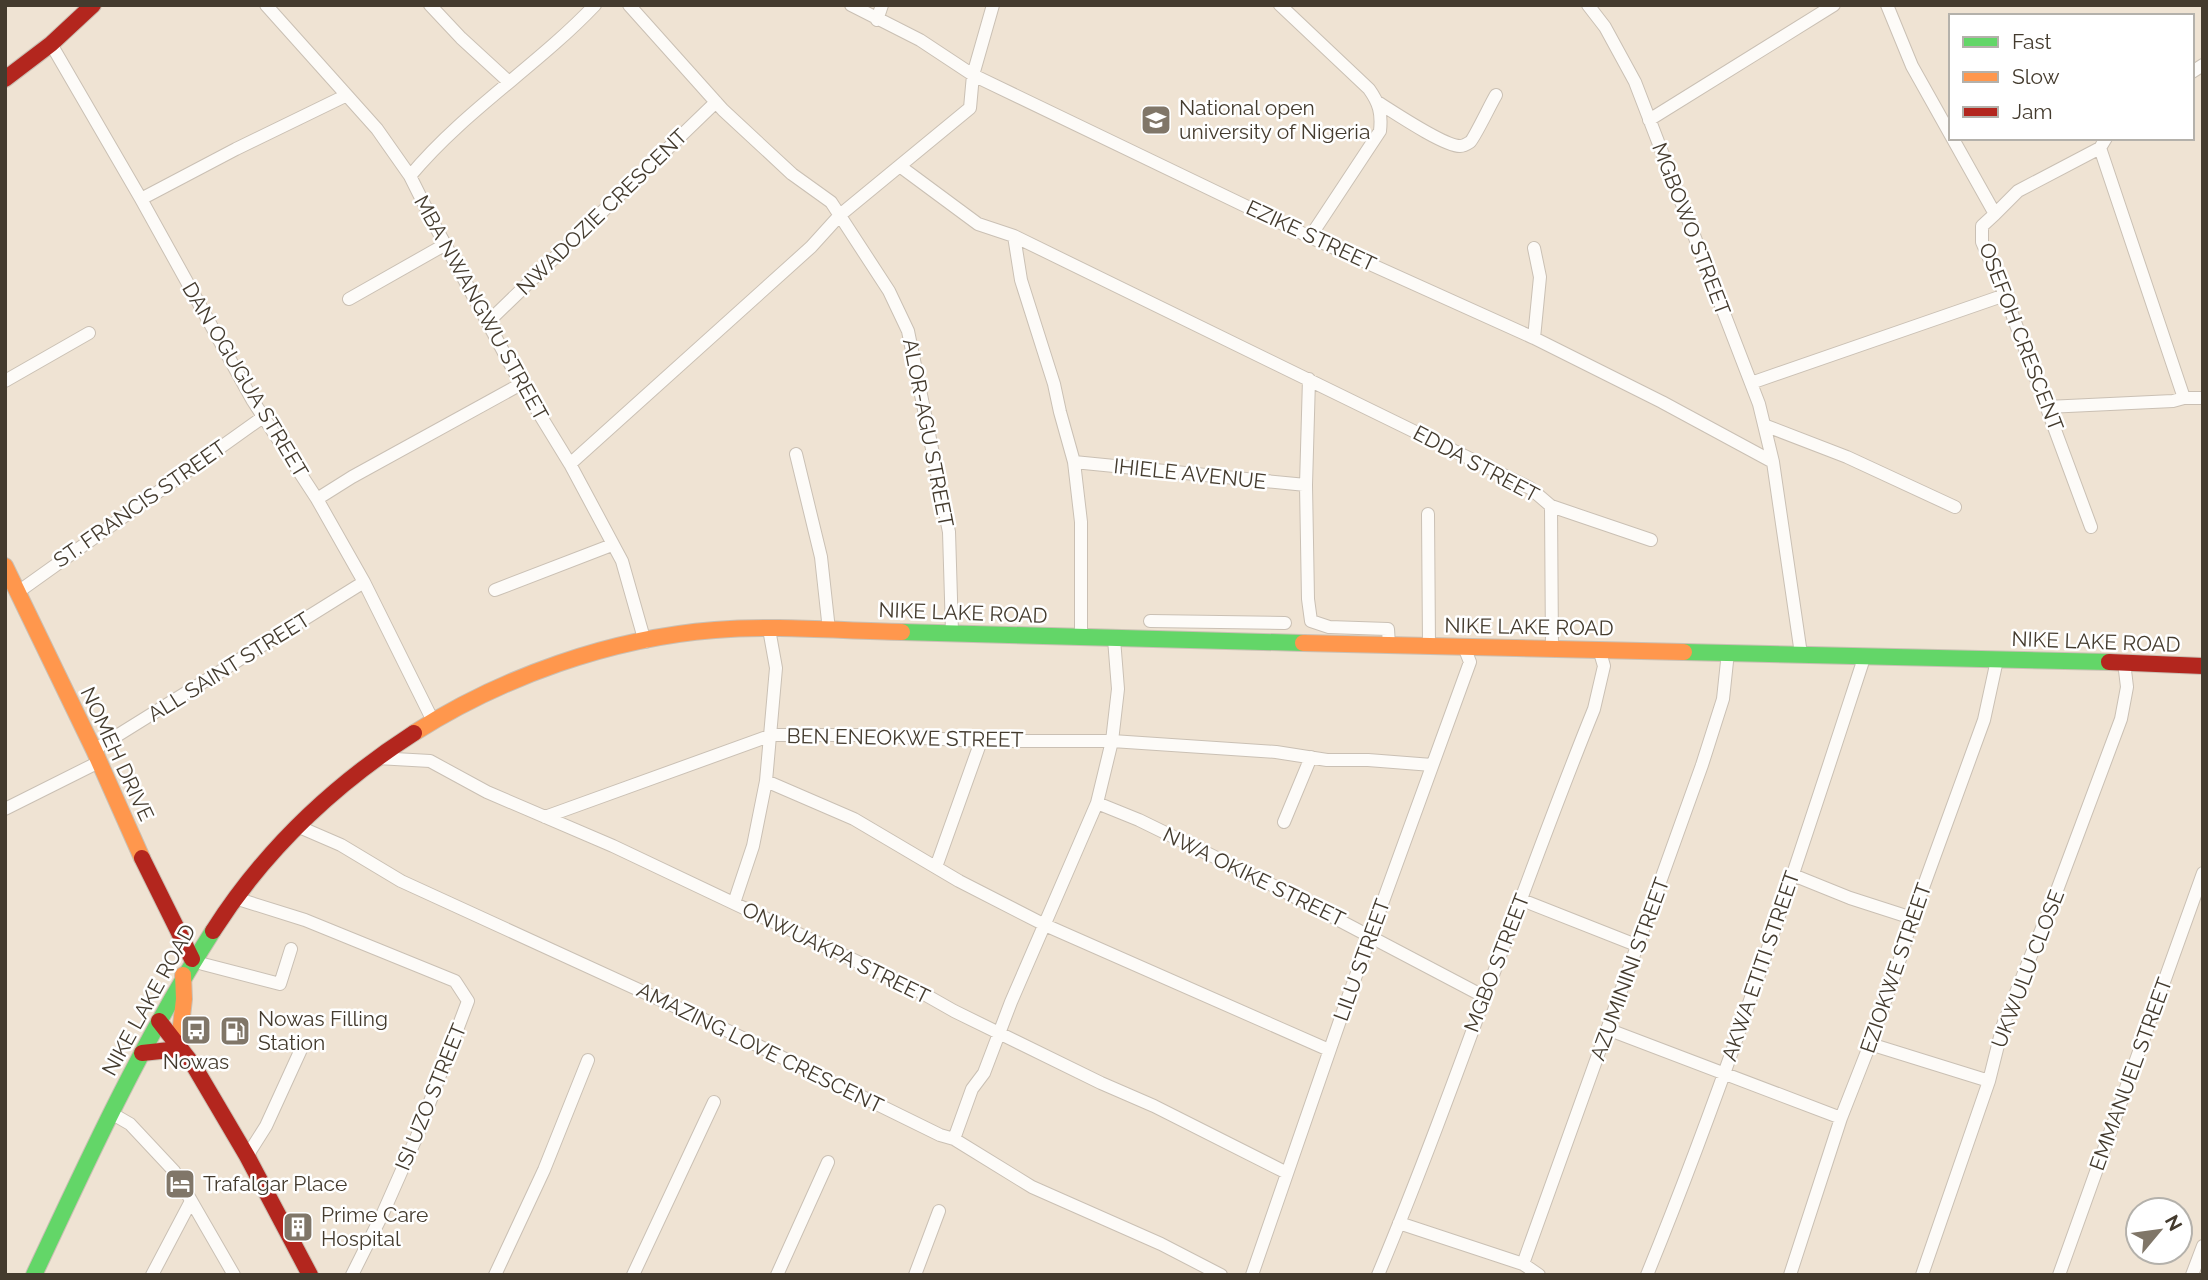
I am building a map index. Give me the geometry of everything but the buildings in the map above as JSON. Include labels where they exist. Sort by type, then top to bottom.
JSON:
[{"type":"main road","points":[[5,79],[51,44],[93,5]]},
{"type":"main road","name":"NOMEH DRIVE","points":[[5,566],[96,756],[141,858],[192,959]]},
{"type":"main road","name":"NIKE LAKE ROAD","points":[[34,1275],[111,1113],[183,975],[261,864],[297,826],[377,758],[433,721],[504,685],[590,654],[698,632],[769,629],[1865,655],[2203,666]]},
{"type":"main road","points":[[180,1041],[183,975]]},
{"type":"main road","points":[[162,1015],[194,1058],[194,1066],[247,1156],[310,1275]]},
{"type":"main road","points":[[142,1053],[180,1041]]},
{"type":"street","name":"MBA NWANGWU STREET","points":[[266,5],[377,129],[410,176],[521,384],[570,464],[622,561],[645,642]]},
{"type":"street","points":[[430,5],[509,82]]},
{"type":"street","points":[[410,176],[470,114],[595,5]]},
{"type":"street","name":"ALOR-AGU STREET","points":[[629,5],[716,102],[792,174],[831,202],[889,291],[908,331],[949,532],[951,632]]},
{"type":"street","name":"EZIKE STREET","points":[[851,5],[920,40],[973,75],[1310,237],[1534,338],[1662,402],[1773,462]]},
{"type":"street","points":[[877,20],[882,5]]},
{"type":"street","points":[[570,464],[811,247],[840,215],[970,108],[973,75],[993,5]]},
{"type":"street","points":[[1280,5],[1369,89],[1379,103],[1447,142],[1460,146],[1474,138],[1480,121],[1496,95]]},
{"type":"street","name":"MGBOWO STREET","points":[[1588,5],[1611,38],[1635,82],[1765,425],[1773,462],[1801,654]]},
{"type":"street","points":[[1649,120],[1833,5]]},
{"type":"street","name":"OSEFOH CRESCENT","points":[[1887,5],[1912,66],[1949,133]]},
{"type":"street","name":"DAN OGUGUA STREET","points":[[51,44],[264,417],[317,499],[364,582],[433,721]]},
{"type":"street","points":[[141,200],[236,149],[345,96]]},
{"type":"street","name":"NWADOZIE CRESCENT","points":[[488,323],[716,102]]},
{"type":"street","points":[[1310,237],[1380,131],[1379,103]]},
{"type":"street","name":"OSEFOH CRESCENT","points":[[1953,140],[1994,214],[1982,226],[1982,242],[2005,295],[2091,527]]},
{"type":"street","points":[[1994,214],[2018,191],[2103,143],[2184,398]]},
{"type":"street","name":"EDDA STREET","points":[[901,167],[978,224],[1014,236],[1530,488],[1551,506],[1552,649]]},
{"type":"street","points":[[1014,236],[1021,280],[1054,384],[1059,412],[1074,462],[1081,522],[1081,638]]},
{"type":"street","points":[[349,299],[446,244]]},
{"type":"street","points":[[1534,248],[1540,277],[1534,338]]},
{"type":"street","points":[[1751,383],[2005,295]]},
{"type":"street","points":[[5,381],[89,334]]},
{"type":"street","points":[[1309,379],[1306,485],[1308,600],[1311,621]]},
{"type":"street","points":[[317,499],[521,384]]},
{"type":"street","points":[[2047,407],[2203,398]]},
{"type":"street","name":"ST. FRANCIS STREET","points":[[18,592],[264,417]]},
{"type":"street","points":[[1765,425],[1847,457],[1955,507]]},
{"type":"street","points":[[796,454],[821,557],[829,630]]},
{"type":"street","name":"IHIELE AVENUE","points":[[1074,462],[1306,485]]},
{"type":"street","points":[[1551,506],[1651,540]]},
{"type":"street","points":[[1428,514],[1429,646]]},
{"type":"street","points":[[495,590],[612,545]]},
{"type":"street","name":"ALL SAINT STREET","points":[[5,809],[96,756],[364,582]]},
{"type":"street","points":[[1150,621],[1285,624],[1311,621],[1329,627],[1388,629],[1389,645]]},
{"type":"street","points":[[1274,642],[1285,624]]},
{"type":"street","points":[[733,903],[753,846],[772,736],[776,668],[769,629]]},
{"type":"street","points":[[954,1139],[972,1090],[984,1073],[1097,803],[1112,741],[1118,689],[1114,639]]},
{"type":"street","name":"LILU STREET","points":[[1252,1275],[1329,1050],[1470,662],[1464,647]]},
{"type":"street","name":"MGBO STREET","points":[[1378,1275],[1594,709],[1604,666],[1599,649]]},
{"type":"street","name":"AZUMININI STREET","points":[[1523,1264],[1706,754],[1723,699],[1728,652]]},
{"type":"street","name":"AKWA ETITI STREET","points":[[1647,1275],[1687,1178],[1793,875],[1865,655]]},
{"type":"street","name":"EZIOKWE STREET","points":[[1790,1275],[1841,1118],[1870,1044],[1912,918],[1984,720],[1997,660]]},
{"type":"street","name":"UKWULU CLOSE","points":[[1922,1275],[1989,1081],[2003,1025],[2121,719],[2127,687],[2124,662]]},
{"type":"street","name":"BEN ENEOKWE STREET","points":[[545,817],[772,736],[862,735],[981,741],[1112,741],[1276,752],[1327,760],[1432,765]]},
{"type":"street","points":[[936,867],[981,741]]},
{"type":"street","points":[[1284,822],[1311,757]]},
{"type":"street","name":"ONWUAKPA STREET","points":[[377,758],[430,761],[463,780],[917,990],[954,1011],[1287,1174]]},
{"type":"street","points":[[766,781],[854,819],[936,867],[1045,925],[1329,1050]]},
{"type":"street","name":"NWA OKIKE STREET","points":[[1097,803],[1139,820],[1371,936],[1483,996]]},
{"type":"street","name":"AMAZING LOVE CRESCENT","points":[[297,826],[341,845],[401,881],[722,1028],[940,1135],[954,1139],[1032,1186],[1161,1244],[1221,1275]]},
{"type":"street","name":"EMMANUEL STREET","points":[[2059,1275],[2203,873]]},
{"type":"street","points":[[1793,875],[1850,898],[1912,918]]},
{"type":"street","name":"ISI UZO STREET","points":[[235,898],[305,920],[455,981],[468,1001],[417,1136],[352,1275]]},
{"type":"street","points":[[1522,900],[1636,945]]},
{"type":"street","points":[[192,959],[280,984],[291,949]]},
{"type":"street","points":[[1607,1029],[1841,1118]]},
{"type":"street","points":[[1870,1044],[1989,1081]]},
{"type":"street","points":[[247,1156],[266,1126],[303,1045]]},
{"type":"street","points":[[495,1275],[544,1170],[588,1060]]},
{"type":"street","points":[[633,1275],[714,1102]]},
{"type":"street","points":[[111,1113],[130,1124],[174,1171],[234,1275]]},
{"type":"street","points":[[777,1275],[828,1162]]},
{"type":"street","points":[[152,1275],[191,1201]]},
{"type":"street","points":[[915,1275],[939,1211]]},
{"type":"street","points":[[1399,1223],[1523,1264],[1539,1275]]},
{"type":"street","points":[[2192,1275],[2203,1246]]},
{"type":"traffic: fast","points":[[902,632],[1303,643]]},
{"type":"traffic: fast","points":[[1684,652],[2109,662]]},
{"type":"traffic: fast","points":[[34,1275],[140,1057],[213,931]]},
{"type":"traffic: slow","points":[[5,566],[94,750],[142,858]]},
{"type":"traffic: slow","points":[[414,733],[484,694],[520,678],[597,651],[636,642],[676,634],[738,629],[902,632]]},
{"type":"traffic: slow","points":[[1303,643],[1684,652]]},
{"type":"traffic: slow","points":[[180,1034],[184,999],[183,975]]},
{"type":"traffic: jam","points":[[5,79],[51,44],[93,5]]},
{"type":"traffic: jam","points":[[2109,662],[2203,666]]},
{"type":"traffic: jam","points":[[213,931],[255,873],[303,821],[356,774],[414,733]]},
{"type":"traffic: jam","points":[[142,858],[192,959]]},
{"type":"traffic: jam","points":[[159,1021],[194,1066],[247,1156],[310,1275]]},
{"type":"traffic: jam","points":[[142,1053],[179,1049]]},
{"type":"place","name":"National open university of Nigeria","points":[[1156,120]]},
{"type":"place","name":"Nowas","points":[[196,1030]]},
{"type":"place","name":"Nowas Filling Station","points":[[235,1031]]},
{"type":"place","name":"Trafalgar Place","points":[[180,1184]]},
{"type":"place","name":"Prime Care Hospital","points":[[298,1227]]}]
